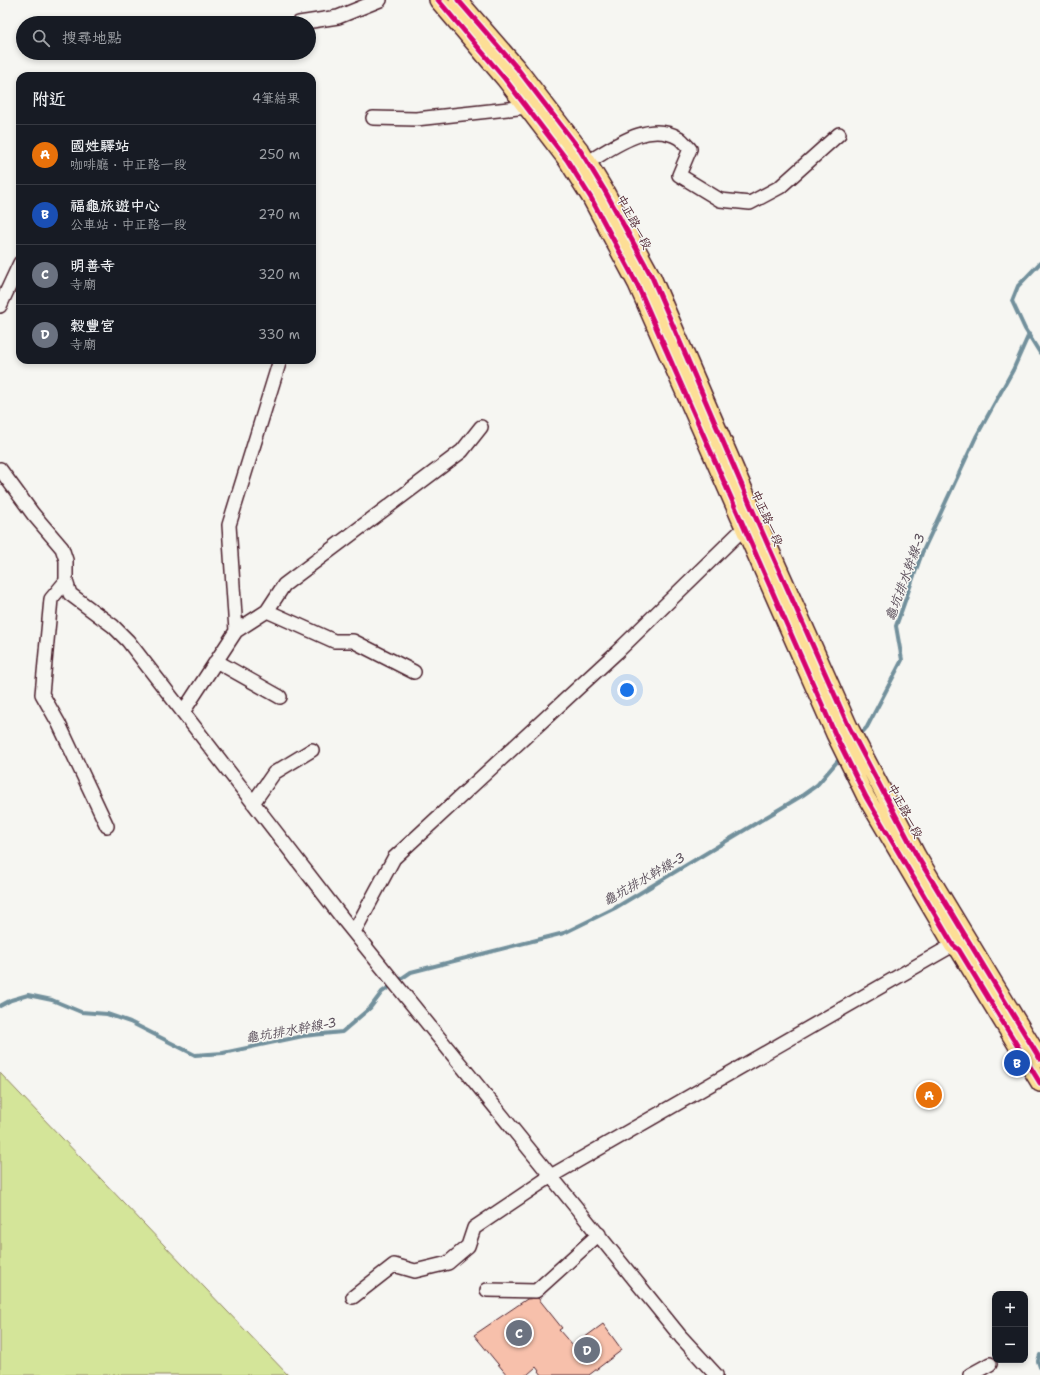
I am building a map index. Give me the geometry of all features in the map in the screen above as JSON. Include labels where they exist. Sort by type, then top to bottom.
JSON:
[{"type":"main road","name":"中正路一段","points":[[438,0],[527,107],[568,160],[598,194]]},
{"type":"main road","name":"中正路一段","points":[[458,0],[518,68],[588,162],[598,194],[637,284],[852,732],[960,941],[959,950],[1040,1083]]},
{"type":"main road","name":"中正路一段","points":[[751,524],[840,745],[866,797],[960,941],[1040,1059]]},
{"type":"lane","points":[[316,20],[338,17],[380,0]]},
{"type":"lane","points":[[373,118],[416,119],[527,107]]},
{"type":"lane","points":[[588,162],[634,136],[660,132],[679,138],[690,149],[679,175],[720,200],[750,203],[780,187],[839,134]]},
{"type":"lane","points":[[0,306],[16,272]]},
{"type":"lane","points":[[236,631],[229,525],[279,364]]},
{"type":"lane","points":[[183,712],[236,631],[267,611],[284,585],[462,451],[481,427]]},
{"type":"lane","points":[[0,469],[33,514],[62,548],[66,560],[66,581],[70,594],[113,626],[128,641],[389,976],[681,1336],[716,1375]]},
{"type":"lane","points":[[354,932],[394,858],[617,652],[751,524]]},
{"type":"lane","points":[[66,581],[51,599],[42,694],[59,724],[107,826]]},
{"type":"lane","points":[[267,611],[334,641],[353,640],[414,672]]},
{"type":"lane","points":[[216,661],[280,697]]},
{"type":"lane","points":[[253,803],[274,773],[312,750]]},
{"type":"lane","points":[[353,1297],[394,1265],[415,1271],[448,1263],[468,1246],[474,1228],[551,1176],[960,941]]},
{"type":"lane","points":[[486,1290],[536,1291],[599,1234]]},
{"type":"lane","points":[[970,1375],[990,1364]]},
{"type":"green space","points":[[0,1073],[288,1375],[0,1375]]},
{"type":"building","points":[[538,1298],[562,1328],[559,1330],[573,1346],[603,1324],[622,1350],[589,1375],[542,1375],[536,1367],[527,1375],[507,1375],[474,1335],[527,1299]]},
{"type":"waterway","points":[[1040,263],[1018,286],[1012,301],[1025,329],[1040,353]]},
{"type":"waterway","name":"龜坑排水幹線-3","points":[[859,736],[867,727],[902,660],[896,626],[922,553],[976,437],[1013,370],[1029,334]]},
{"type":"waterway","name":"龜坑排水幹線-3","points":[[0,1006],[11,1000],[28,995],[52,1000],[81,1012],[107,1014],[130,1022],[195,1055],[223,1053],[303,1036],[342,1032],[370,1008],[382,992],[411,972],[564,933],[615,908],[803,795],[817,785],[842,756]]},
{"type":"waterway","points":[[1040,1355],[1038,1361],[1040,1367]]},
{"type":"cycle path","points":[[438,0],[505,79],[567,160],[591,198],[637,284],[835,734],[866,797],[953,945],[959,950],[1040,1083]]},
{"type":"cycle path","points":[[458,0],[517,68],[580,150],[605,191],[652,277],[756,518],[849,727],[917,856],[1040,1059]]},
{"type":"place","name":"福龜旅遊中心","points":[[1017,1063]]},
{"type":"place","name":"國姓驛站","points":[[929,1095]]},
{"type":"place","name":"明善寺","points":[[519,1333]]},
{"type":"place","name":"穀豐宮","points":[[587,1350]]}]
